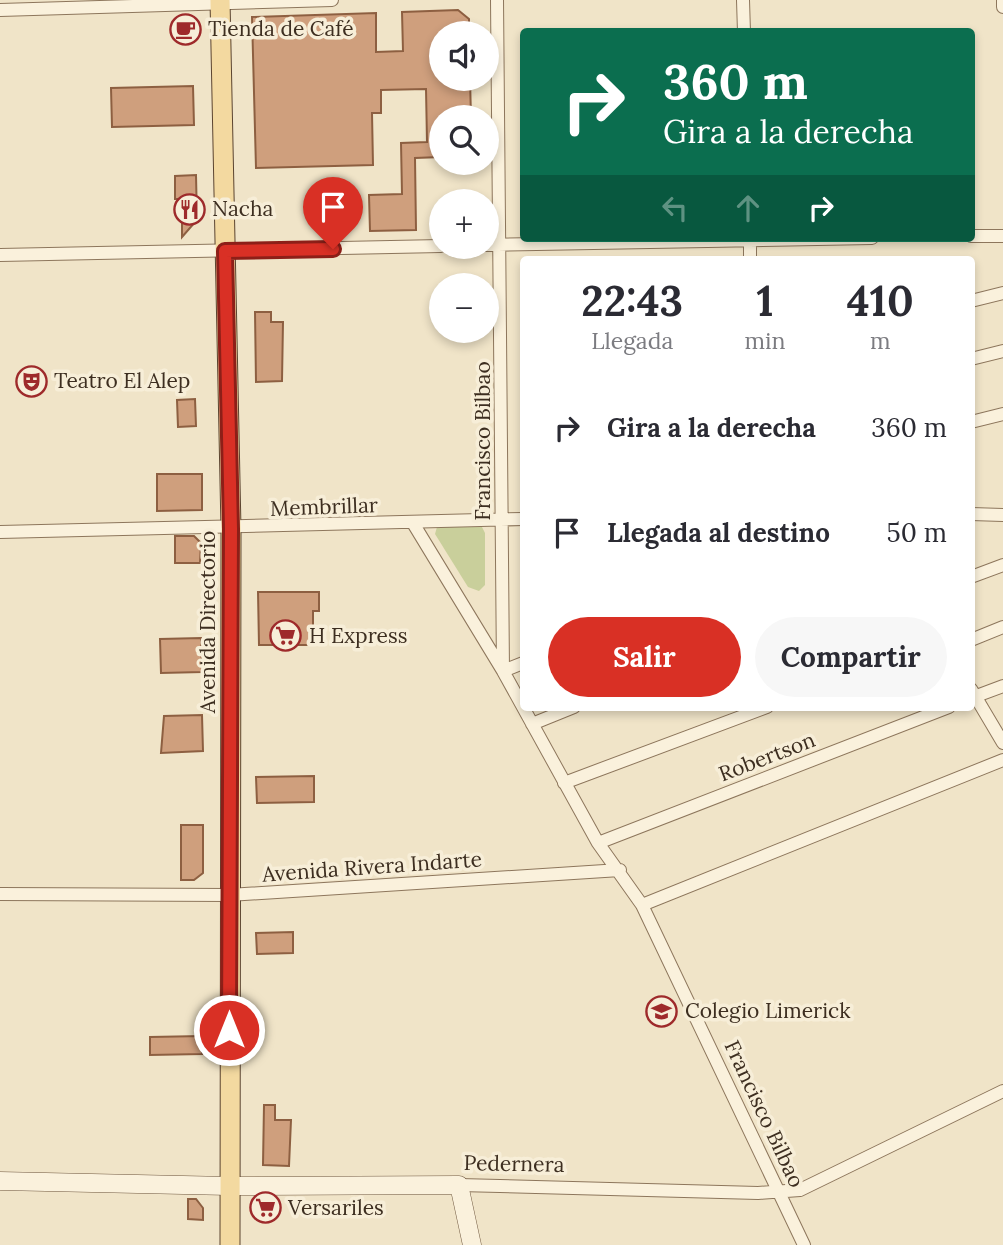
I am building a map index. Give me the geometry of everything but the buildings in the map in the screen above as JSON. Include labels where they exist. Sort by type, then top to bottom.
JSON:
[{"type":"main road","name":"Avenida Directorio","points":[[220,2],[231,529],[230,1245]]},
{"type":"street","points":[[0,10],[331,0]]},
{"type":"street","name":"Francisco Bilbao","points":[[497,0],[503,671]]},
{"type":"street","points":[[743,0],[744,28]]},
{"type":"street","points":[[1003,0],[1003,8]]},
{"type":"street","points":[[975,236],[1003,236]]},
{"type":"street","points":[[501,245],[626,242]]},
{"type":"street","points":[[0,255],[429,246]]},
{"type":"street","points":[[975,300],[1003,293]]},
{"type":"street","points":[[975,358],[1003,351]]},
{"type":"street","points":[[975,421],[1003,414]]},
{"type":"street","points":[[975,514],[1003,515]]},
{"type":"street","name":"Membrillar","points":[[0,532],[231,529],[520,519]]},
{"type":"street","name":"Francisco Bilbao","points":[[413,523],[520,702]]},
{"type":"street","points":[[975,576],[1003,565]]},
{"type":"street","points":[[975,638],[1003,627]]},
{"type":"street","points":[[503,671],[520,664]]},
{"type":"street","points":[[975,694],[1003,686]]},
{"type":"street","points":[[975,698],[1003,743]]},
{"type":"street","name":"Francisco Bilbao","points":[[525,711],[598,843],[620,870],[642,905],[804,1245]]},
{"type":"street","points":[[532,724],[564,711]]},
{"type":"street","points":[[564,783],[755,711]]},
{"type":"street","name":"Robertson","points":[[598,843],[939,711]]},
{"type":"street","points":[[642,905],[1003,760]]},
{"type":"street","name":"Avenida Rivera Indarte","points":[[0,894],[229,895],[620,870]]},
{"type":"street","name":"Pedernera","points":[[0,1181],[229,1186],[459,1185],[800,1190],[1003,1091]]},
{"type":"street","points":[[459,1185],[472,1245]]},
{"type":"green space","points":[[476,524],[482,527],[485,533],[485,585],[479,591],[468,587],[435,534],[437,527]]},
{"type":"place","name":"Tienda de Café","points":[[185,29]]},
{"type":"place","name":"Nacha","points":[[189,209]]},
{"type":"place","name":"Teatro El Alep","points":[[31,381]]},
{"type":"place","name":"H Express","points":[[286,636]]},
{"type":"place","name":"Colegio Limerick","points":[[662,1011]]},
{"type":"place","name":"Versariles","points":[[265,1208]]},
{"type":"route","points":[[229,1030],[231,529],[225,251],[333,249]]}]
